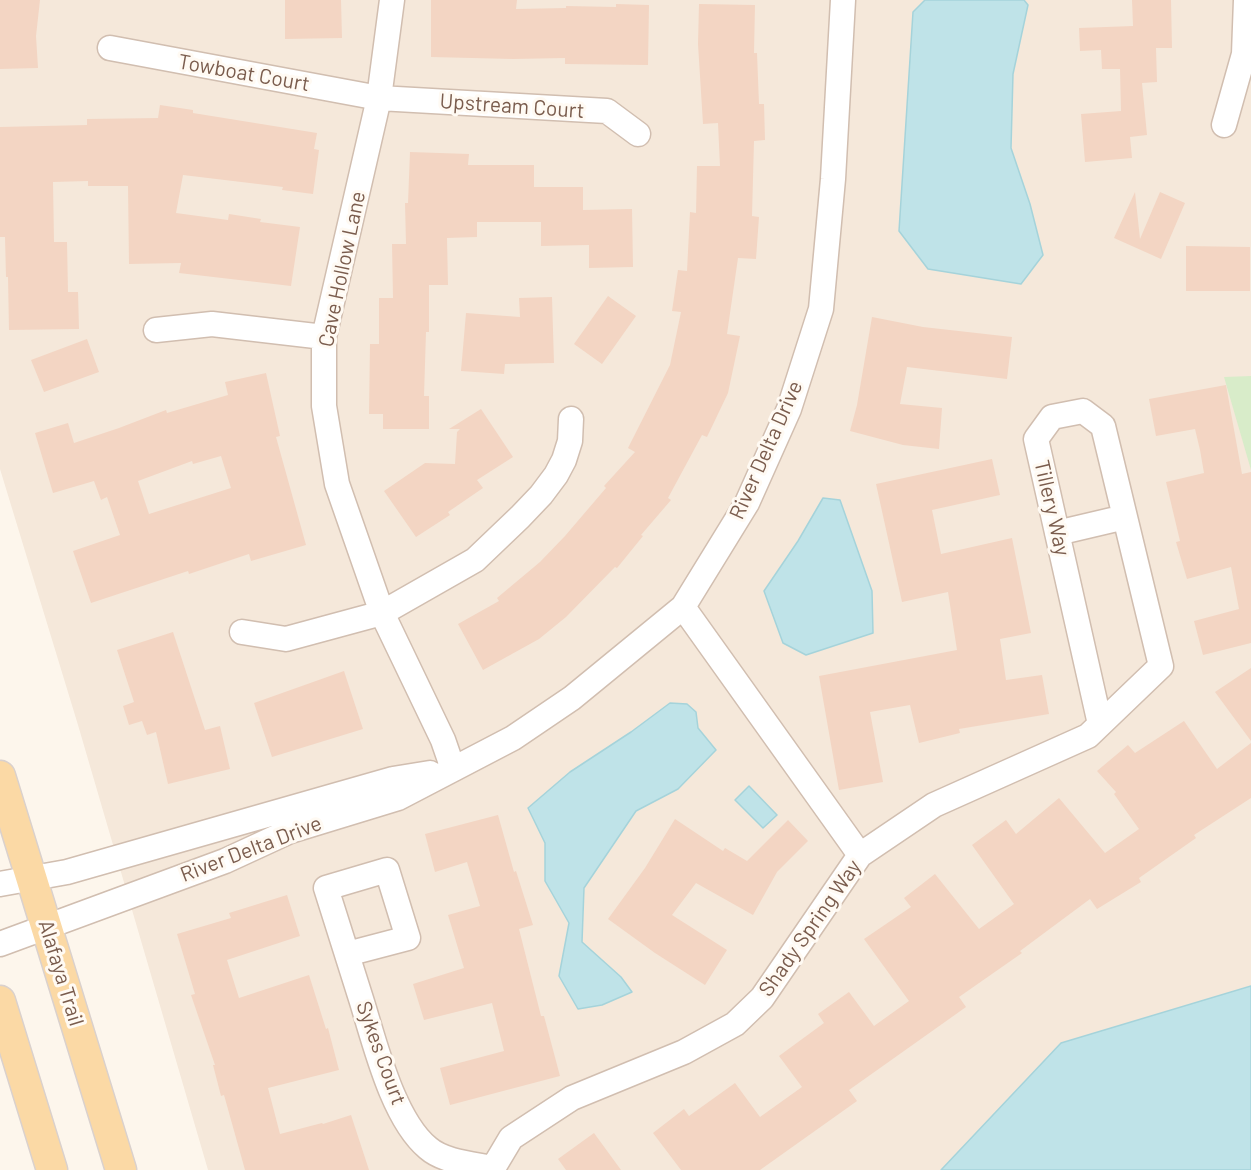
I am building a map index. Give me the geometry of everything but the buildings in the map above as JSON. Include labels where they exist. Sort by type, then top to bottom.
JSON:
[{"type":"main road","name":"Alafaya Trail","points":[[0,776],[121,1170]]},
{"type":"main road","points":[[0,1001],[52,1170]]},
{"type":"street","name":"Cave Hollow Lane","points":[[392,0],[379,98],[324,337],[324,406],[337,484],[382,612],[443,740],[453,769]]},
{"type":"street","name":"River Delta Drive","points":[[0,944],[225,861],[290,831],[398,798],[513,738],[572,698],[682,606],[747,503],[789,409],[821,309],[833,179],[843,0]]},
{"type":"street","points":[[1224,125],[1244,54],[1246,0]]},
{"type":"street","name":"Towboat Court","points":[[110,48],[379,98]]},
{"type":"street","name":"Upstream Court","points":[[379,98],[607,111],[638,134]]},
{"type":"street","points":[[156,330],[212,324],[324,337]]},
{"type":"street","name":"Tillery Way","points":[[1101,724],[1036,439],[1052,417],[1083,411],[1103,426],[1161,666]]},
{"type":"street","points":[[242,632],[286,639],[382,612],[475,560],[541,495],[564,460],[570,441],[571,419]]},
{"type":"street","points":[[1057,533],[1125,517]]},
{"type":"street","points":[[682,606],[860,855]]},
{"type":"street","name":"Shady Spring Way","points":[[493,1169],[511,1138],[572,1098],[684,1052],[735,1023],[762,998],[860,855],[934,805],[1088,736],[1161,666]]},
{"type":"street","name":"River Delta Drive","points":[[0,884],[67,872],[393,779],[453,769]]},
{"type":"street","name":"Sykes Court","points":[[347,954],[384,1074],[414,1134],[429,1149],[447,1158],[493,1169]]},
{"type":"shaded area","points":[[0,0],[1251,0],[1251,1170],[208,1170],[78,725],[0,469]]},
{"type":"green space","points":[[1251,376],[1251,470],[1224,377]]},
{"type":"water","points":[[925,0],[1024,0],[1028,5],[1013,74],[1011,148],[1030,204],[1043,255],[1021,284],[928,269],[899,231],[913,12]]},
{"type":"water","points":[[823,498],[840,500],[872,591],[873,633],[806,655],[783,643],[764,591],[798,541]]},
{"type":"water","points":[[670,703],[687,704],[696,712],[698,728],[716,750],[678,789],[636,811],[584,888],[582,942],[621,977],[632,992],[602,1005],[578,1009],[559,976],[569,923],[545,881],[545,843],[528,808],[570,772]]},
{"type":"water","points":[[749,786],[777,815],[763,828],[735,800]]},
{"type":"water","points":[[1251,986],[1251,1170],[941,1170],[1061,1043]]}]
